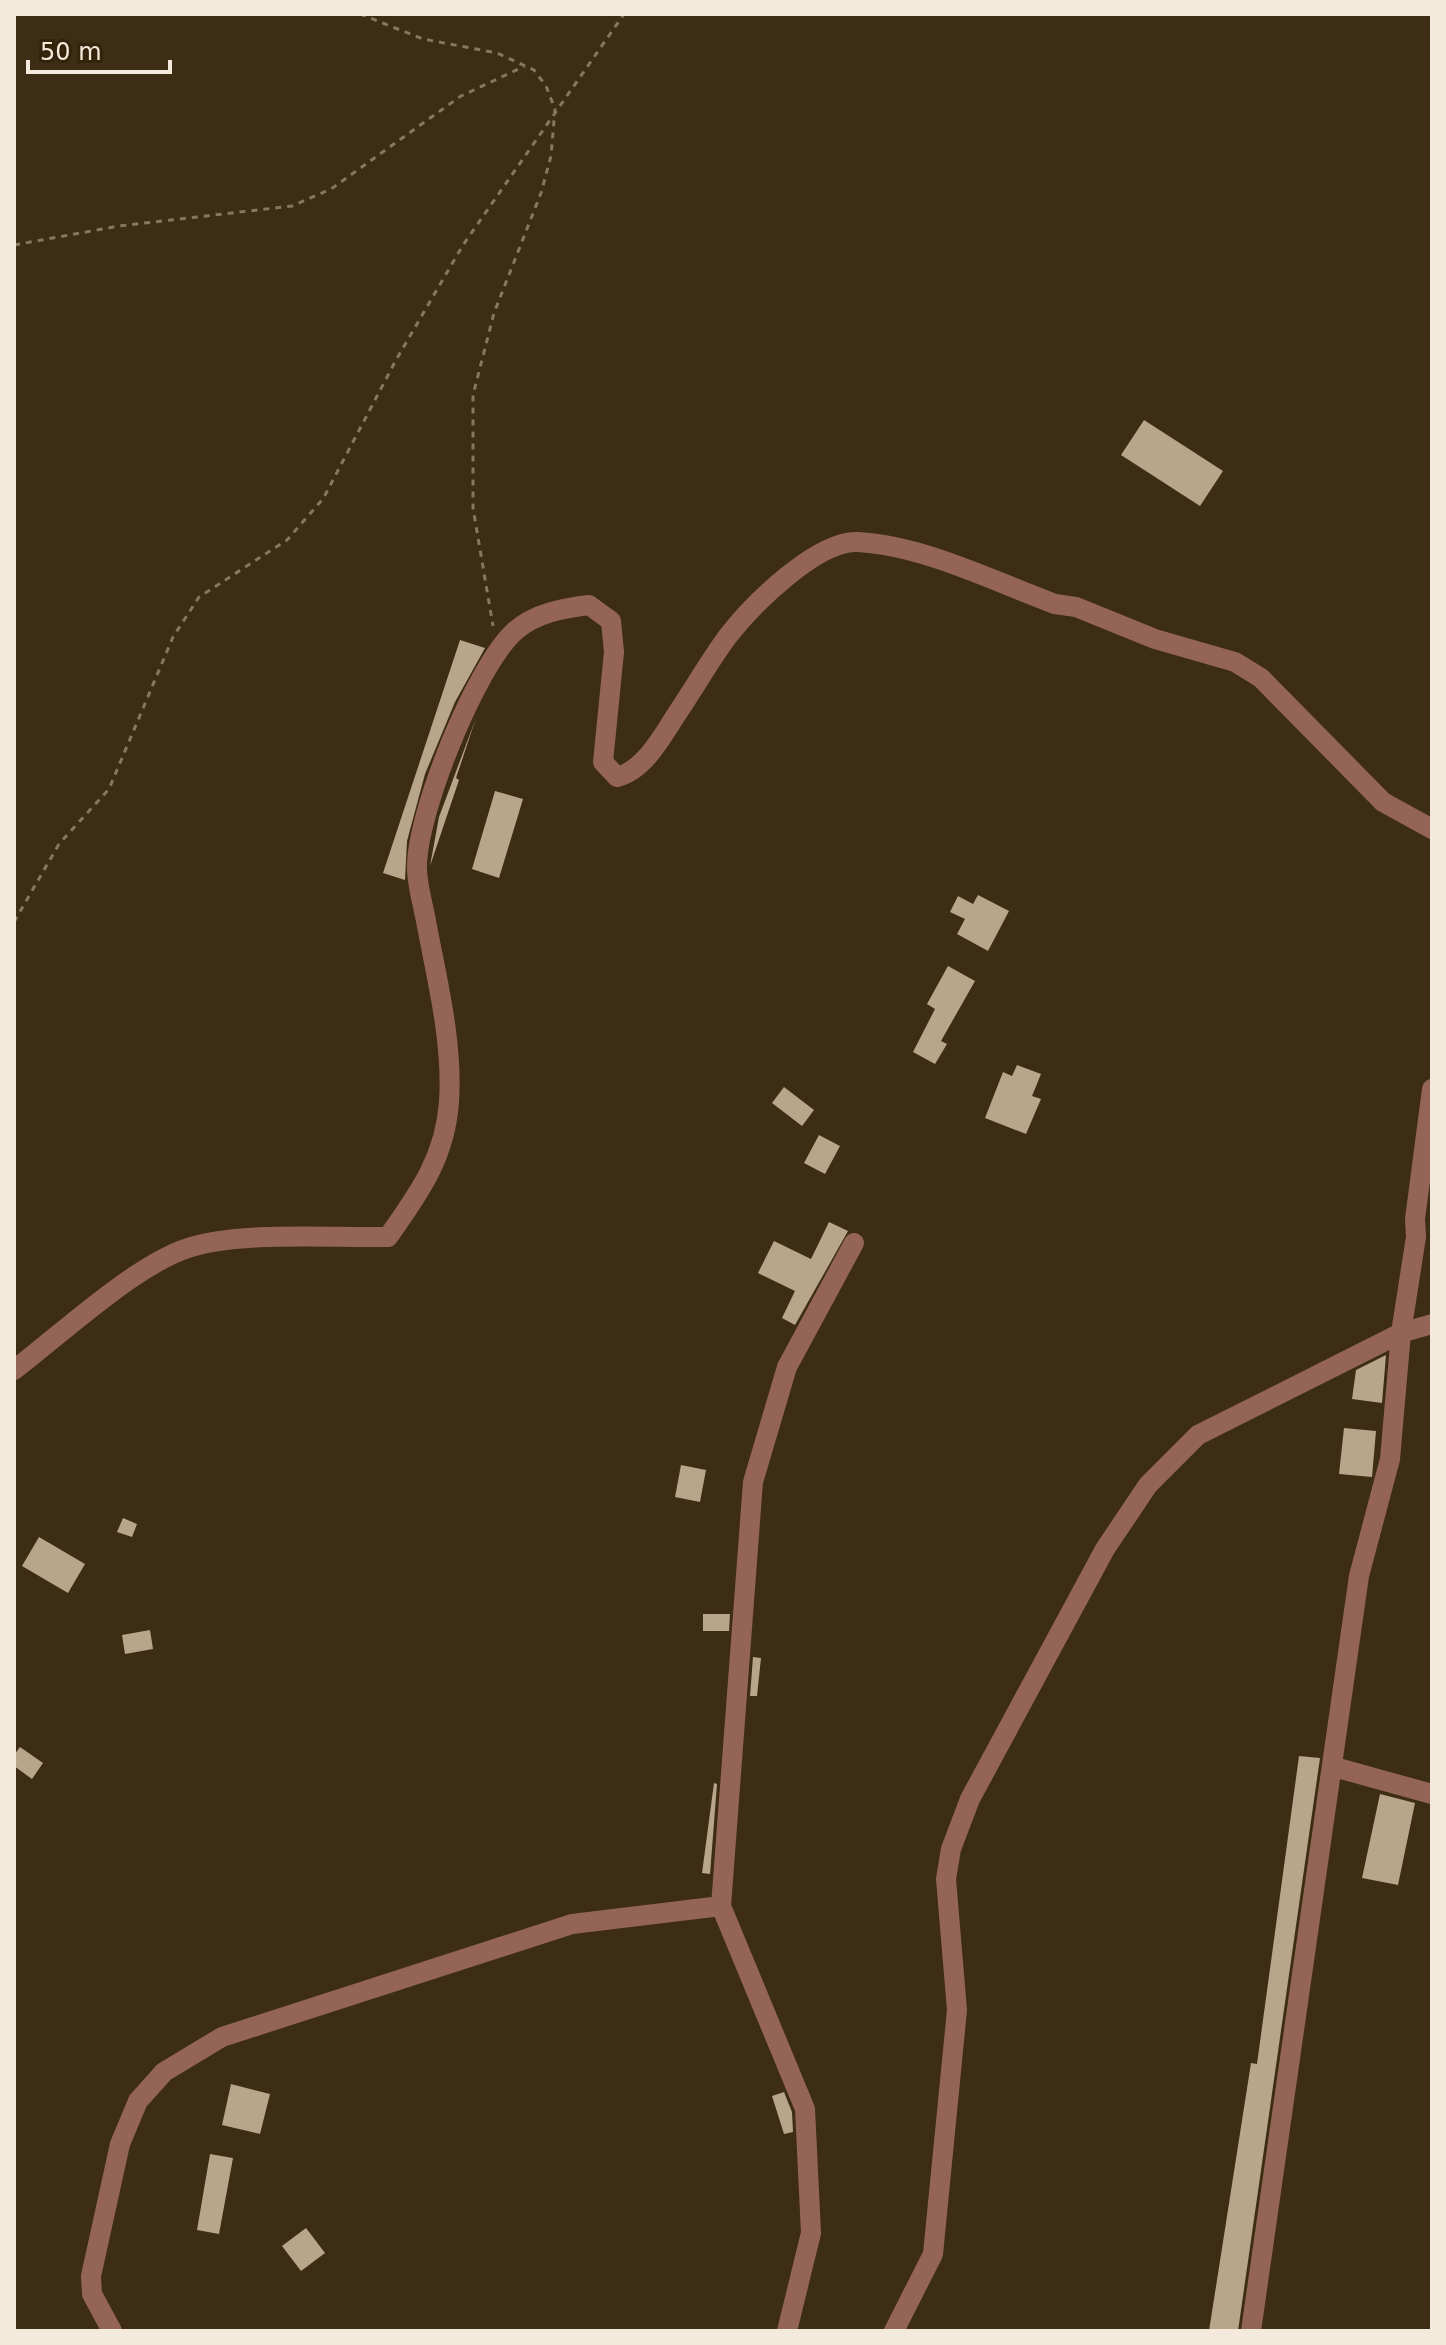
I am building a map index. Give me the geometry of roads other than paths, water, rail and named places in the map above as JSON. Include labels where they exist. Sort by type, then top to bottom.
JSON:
[{"type":"street","points":[[14,1370],[153,1263],[188,1248],[221,1240],[388,1237],[431,1176],[445,1133],[449,1100],[444,1022],[417,868],[421,830],[437,779],[491,658],[517,629],[559,608],[589,605],[611,621],[614,652],[603,762],[617,777],[630,773],[658,744],[729,635],[766,595],[826,549],[856,542],[915,553],[1055,604],[1076,607],[1155,639],[1235,662],[1261,678],[1383,802],[1432,829]]},
{"type":"street","points":[[1251,2331],[1359,1576],[1390,1459],[1401,1333],[1416,1237],[1415,1219],[1432,1089]]},
{"type":"street","points":[[787,2331],[811,2233],[805,2109],[721,1906],[753,1482],[787,1367],[854,1243]]},
{"type":"street","points":[[894,2331],[933,2254],[957,2010],[946,1879],[951,1849],[970,1799],[1105,1549],[1148,1485],[1198,1435],[1401,1333],[1432,1324]]},
{"type":"street","points":[[1334,1767],[1432,1794]]},
{"type":"street","points":[[112,2331],[92,2294],[91,2276],[120,2144],[138,2101],[164,2072],[222,2037],[572,1924],[721,1906]]}]
